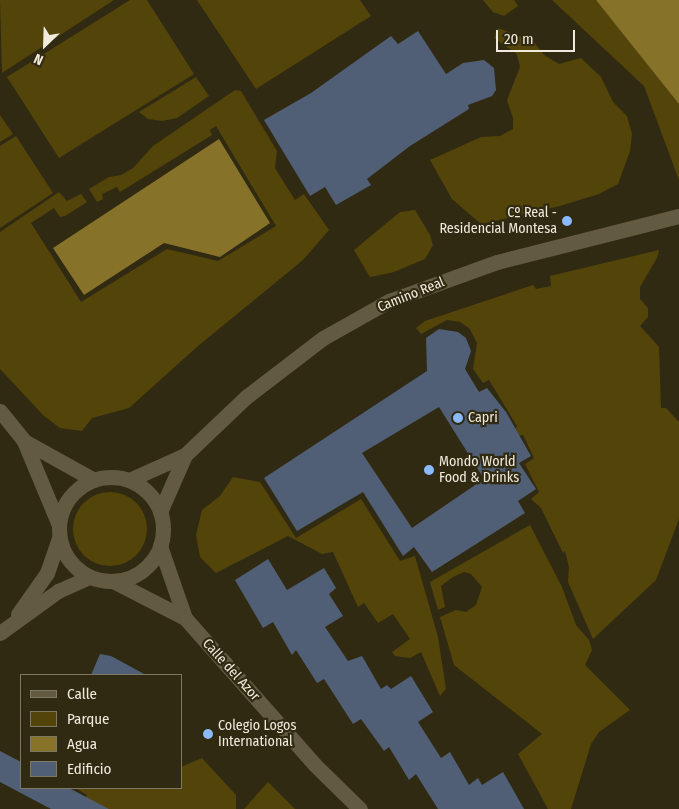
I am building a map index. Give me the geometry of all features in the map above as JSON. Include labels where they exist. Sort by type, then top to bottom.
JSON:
[{"type":"street","name":"Camino Real","points":[[129,480],[185,455],[246,397],[323,338],[389,301],[498,262],[679,216]]},
{"type":"street","points":[[0,411],[24,441],[59,532],[70,561],[90,577],[113,581],[142,571],[160,546],[163,523],[160,512],[148,493],[129,480],[117,477],[94,480],[69,497],[59,532],[47,573],[6,628]]},
{"type":"street","points":[[24,441],[94,480]]},
{"type":"street","name":"Camino Real","points":[[160,512],[185,455]]},
{"type":"street","name":"Calle del Azor","points":[[160,546],[185,618]]},
{"type":"street","points":[[6,628],[58,591],[90,577]]},
{"type":"street","name":"Calle del Azor","points":[[113,581],[185,618],[315,765],[360,809]]},
{"type":"green space","points":[[0,0],[114,0],[2,73]]},
{"type":"green space","points":[[130,0],[147,0],[194,74],[59,158],[7,77]]},
{"type":"green space","points":[[197,0],[360,0],[371,16],[256,89]]},
{"type":"green space","points":[[483,0],[514,0],[518,6],[504,16],[493,12]]},
{"type":"green space","points":[[552,0],[679,0],[679,180],[644,86]]},
{"type":"green space","points":[[498,28],[533,41],[544,55],[559,64],[581,58],[601,77],[613,102],[627,116],[632,134],[630,151],[618,184],[599,194],[560,206],[481,224],[452,199],[430,160],[481,137],[500,136],[513,129],[513,118],[507,100],[520,67],[517,54],[494,38]]},
{"type":"green space","points":[[196,77],[209,96],[177,118],[162,121],[148,119],[139,112]]},
{"type":"green space","points":[[235,90],[241,91],[277,151],[275,168],[295,200],[304,194],[329,230],[303,260],[198,346],[129,408],[92,418],[82,431],[60,428],[44,416],[0,369],[0,232],[59,192],[67,201],[81,194],[87,202],[65,216],[60,217],[54,208],[31,223],[81,302],[167,249],[218,261],[276,226],[216,126],[210,130],[212,135],[120,192],[117,187],[102,194],[103,199],[97,202],[89,189],[109,177],[121,175],[133,168],[153,146]]},
{"type":"green space","points":[[0,115],[13,134],[0,142]]},
{"type":"green space","points":[[16,136],[53,193],[0,228],[0,146]]},
{"type":"green space","points":[[415,210],[430,235],[433,245],[425,259],[394,272],[370,277],[354,250],[400,212]]},
{"type":"green space","points":[[659,250],[657,258],[640,287],[640,299],[648,308],[648,317],[640,326],[659,347],[661,408],[666,408],[679,422],[679,519],[656,580],[593,639],[568,582],[569,567],[565,551],[563,553],[541,508],[531,499],[539,492],[525,464],[534,458],[523,435],[516,436],[513,433],[517,426],[489,380],[483,383],[473,369],[477,343],[470,329],[460,322],[447,320],[421,334],[416,328],[425,321],[533,285],[536,289],[551,286],[550,276]]},
{"type":"green space","points":[[233,477],[260,482],[296,538],[361,499],[400,561],[415,556],[438,637],[446,689],[440,696],[421,652],[410,658],[395,656],[392,652],[410,639],[393,614],[378,623],[364,603],[358,607],[333,552],[322,554],[288,536],[216,573],[200,557],[196,535],[202,510],[220,496]]},
{"type":"green space","points":[[103,492],[117,492],[131,498],[141,508],[147,522],[145,543],[131,560],[117,566],[103,566],[89,560],[79,550],[73,536],[73,522],[79,508],[89,498]]},
{"type":"green space","points":[[530,525],[562,587],[576,625],[589,640],[592,650],[585,665],[630,710],[599,732],[591,744],[571,809],[548,809],[518,754],[542,734],[454,665],[440,617],[456,610],[466,612],[476,605],[482,587],[471,574],[464,572],[453,577],[441,586],[445,607],[438,610],[430,582]]},
{"type":"green space","points":[[202,758],[236,795],[236,809],[80,809],[87,795],[78,789],[182,789],[182,767]]},
{"type":"green space","points":[[268,782],[295,809],[244,809]]},
{"type":"water","points":[[596,0],[679,0],[679,104]]},
{"type":"water","points":[[219,139],[270,223],[220,257],[164,243],[84,295],[53,248]]},
{"type":"building","points":[[418,31],[446,74],[463,63],[484,60],[494,68],[496,90],[492,96],[468,105],[469,109],[410,146],[367,179],[371,185],[336,205],[325,187],[310,196],[264,120],[311,93],[391,36],[398,44]]},
{"type":"building","points":[[439,329],[458,332],[466,338],[471,351],[465,369],[479,392],[487,388],[506,412],[531,456],[519,463],[536,489],[518,501],[525,513],[432,572],[414,547],[403,556],[363,492],[297,531],[264,478],[427,371],[426,338]],"holes":[[[439,407],[484,479],[412,528],[362,453]]]},
{"type":"building","points":[[268,559],[287,590],[324,568],[336,588],[329,594],[343,616],[325,627],[348,661],[362,656],[381,689],[387,685],[391,689],[411,676],[433,712],[418,722],[441,758],[450,752],[469,785],[478,778],[482,785],[503,772],[524,809],[438,809],[416,774],[409,780],[389,747],[384,751],[361,719],[353,724],[324,679],[317,683],[296,650],[292,655],[273,622],[263,628],[235,580]]},
{"type":"building","points":[[100,654],[111,656],[144,674],[91,674]]},
{"type":"building","points":[[0,751],[20,761],[20,789],[71,789],[109,809],[51,809],[0,782]]},
{"type":"place","name":"Cº Real - Residencial Montesa","points":[[567,221]]},
{"type":"place","name":"Capri","points":[[458,418]]},
{"type":"place","name":"Mondo World Food & Drinks","points":[[429,470]]},
{"type":"place","name":"Colegio Logos International","points":[[208,734]]}]
